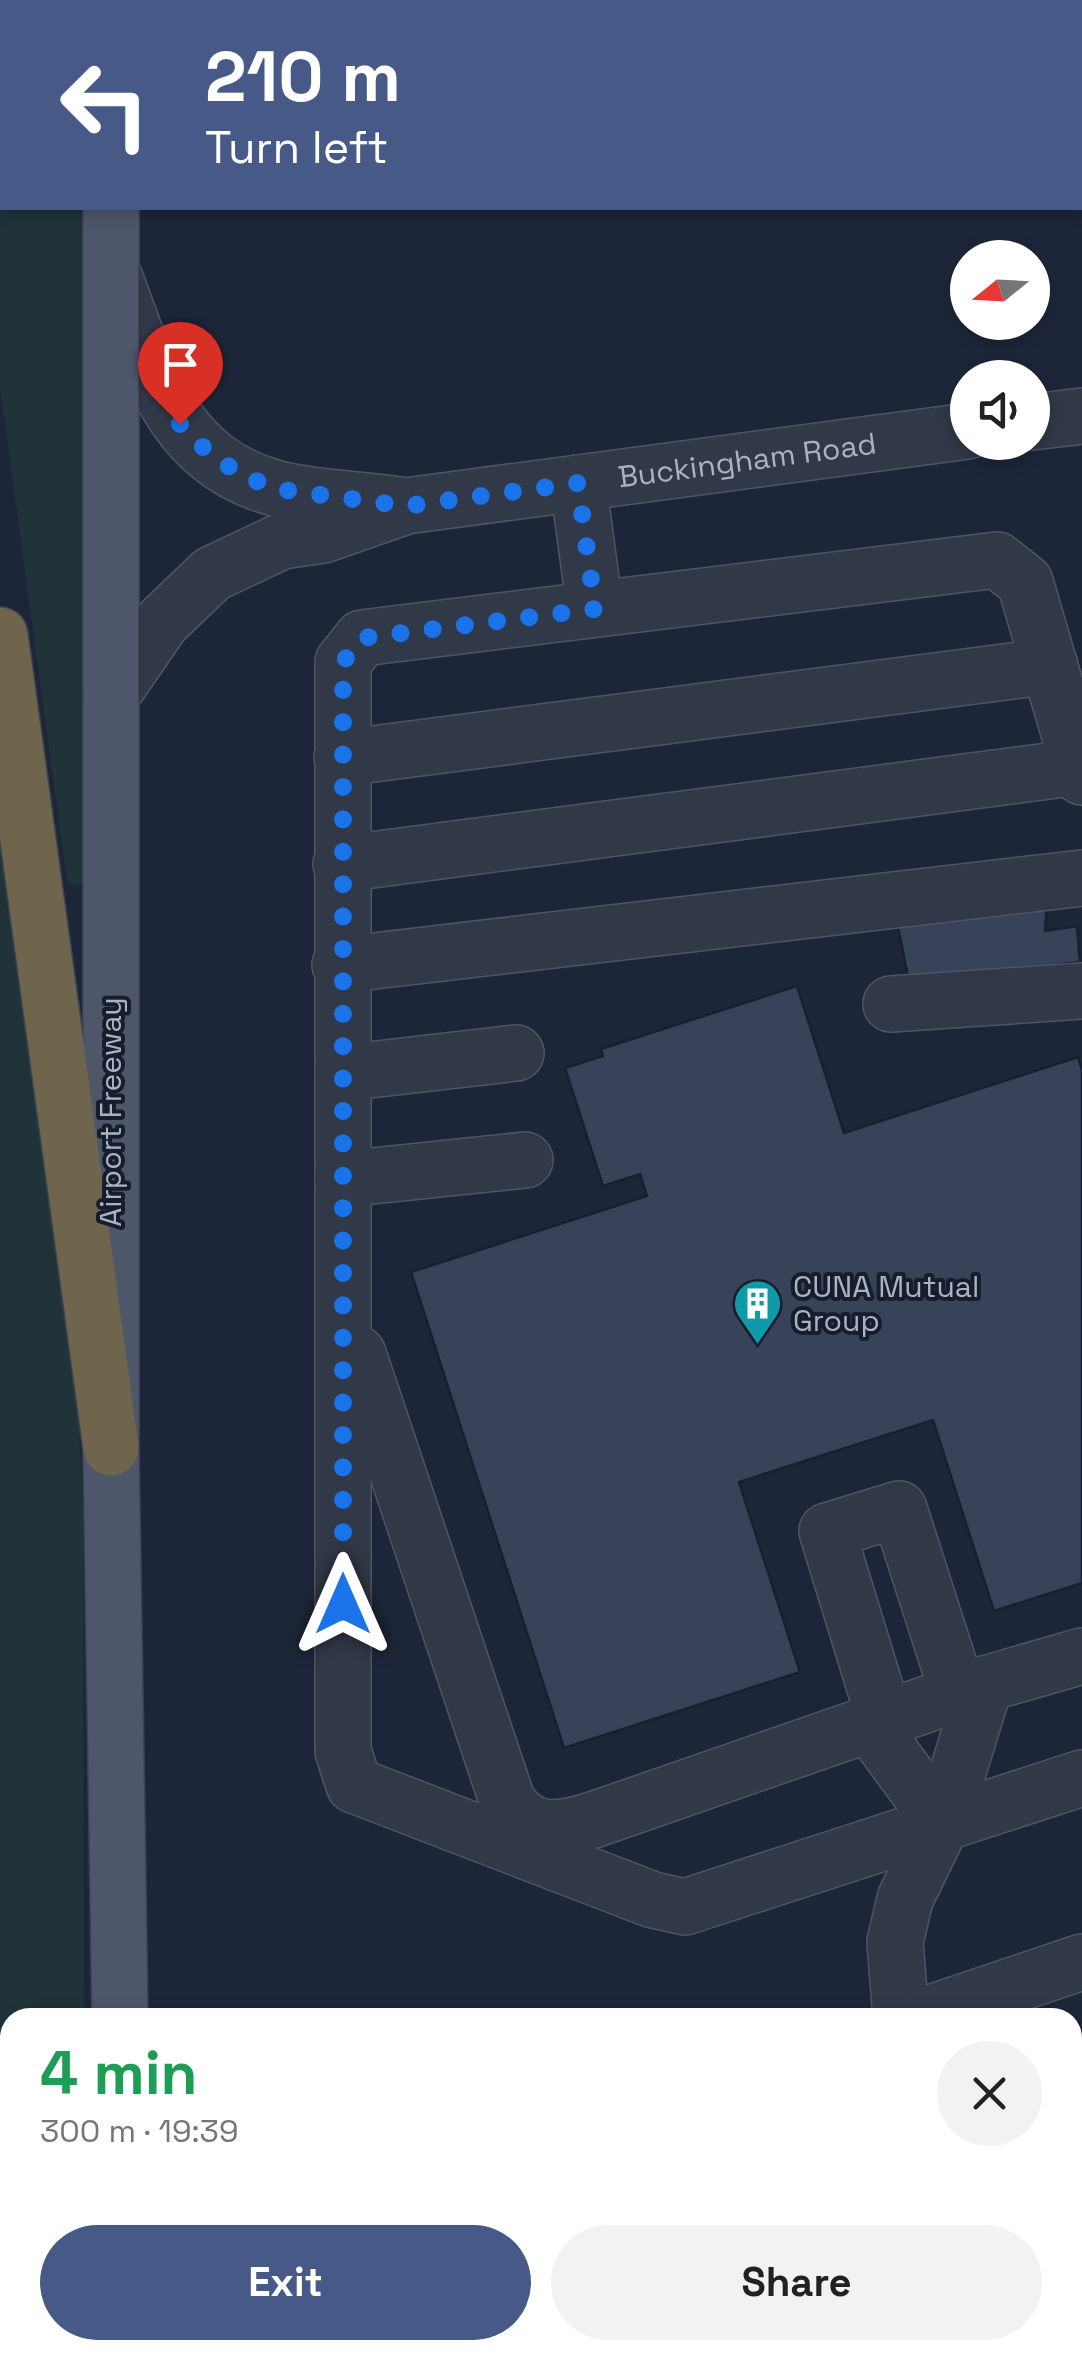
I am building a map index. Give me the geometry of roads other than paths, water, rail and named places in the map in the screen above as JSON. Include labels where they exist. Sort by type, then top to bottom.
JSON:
[{"type":"highway","points":[[0,635],[112,1448]]},
{"type":"main road","name":"Airport Freeway","points":[[111,210],[112,1448],[120,2008]]},
{"type":"street","name":"Buckingham Road","points":[[114,276],[162,403],[199,444],[239,474],[277,489],[406,506]]},
{"type":"street","points":[[1050,420],[1082,416]]},
{"type":"street","name":"Buckingham Road","points":[[111,696],[162,622],[212,574],[282,541],[323,534],[406,506],[950,433]]},
{"type":"street","points":[[578,483],[595,609]]},
{"type":"street","points":[[341,864],[1081,772],[1025,582],[997,560],[362,638],[343,662],[342,758],[340,965],[343,1752],[354,1785],[636,1894],[686,1907],[1082,1778]]},
{"type":"street","points":[[342,758],[1050,666]]},
{"type":"street","points":[[340,965],[1082,878]]},
{"type":"street","points":[[891,1004],[1082,992]]},
{"type":"street","points":[[343,1073],[516,1053]]},
{"type":"street","points":[[343,1179],[526,1160]]},
{"type":"street","points":[[343,1309],[507,1800],[517,1817],[534,1828],[568,1828],[971,1688],[1082,1656]]},
{"type":"street","points":[[900,2008],[896,1942],[905,1899],[942,1823],[971,1688],[900,1509],[828,1531],[878,1723],[942,1823]]},
{"type":"street","points":[[946,2008],[1082,1962]]},
{"type":"place","name":"CUNA Mutual Group","points":[[758,1346]]}]
